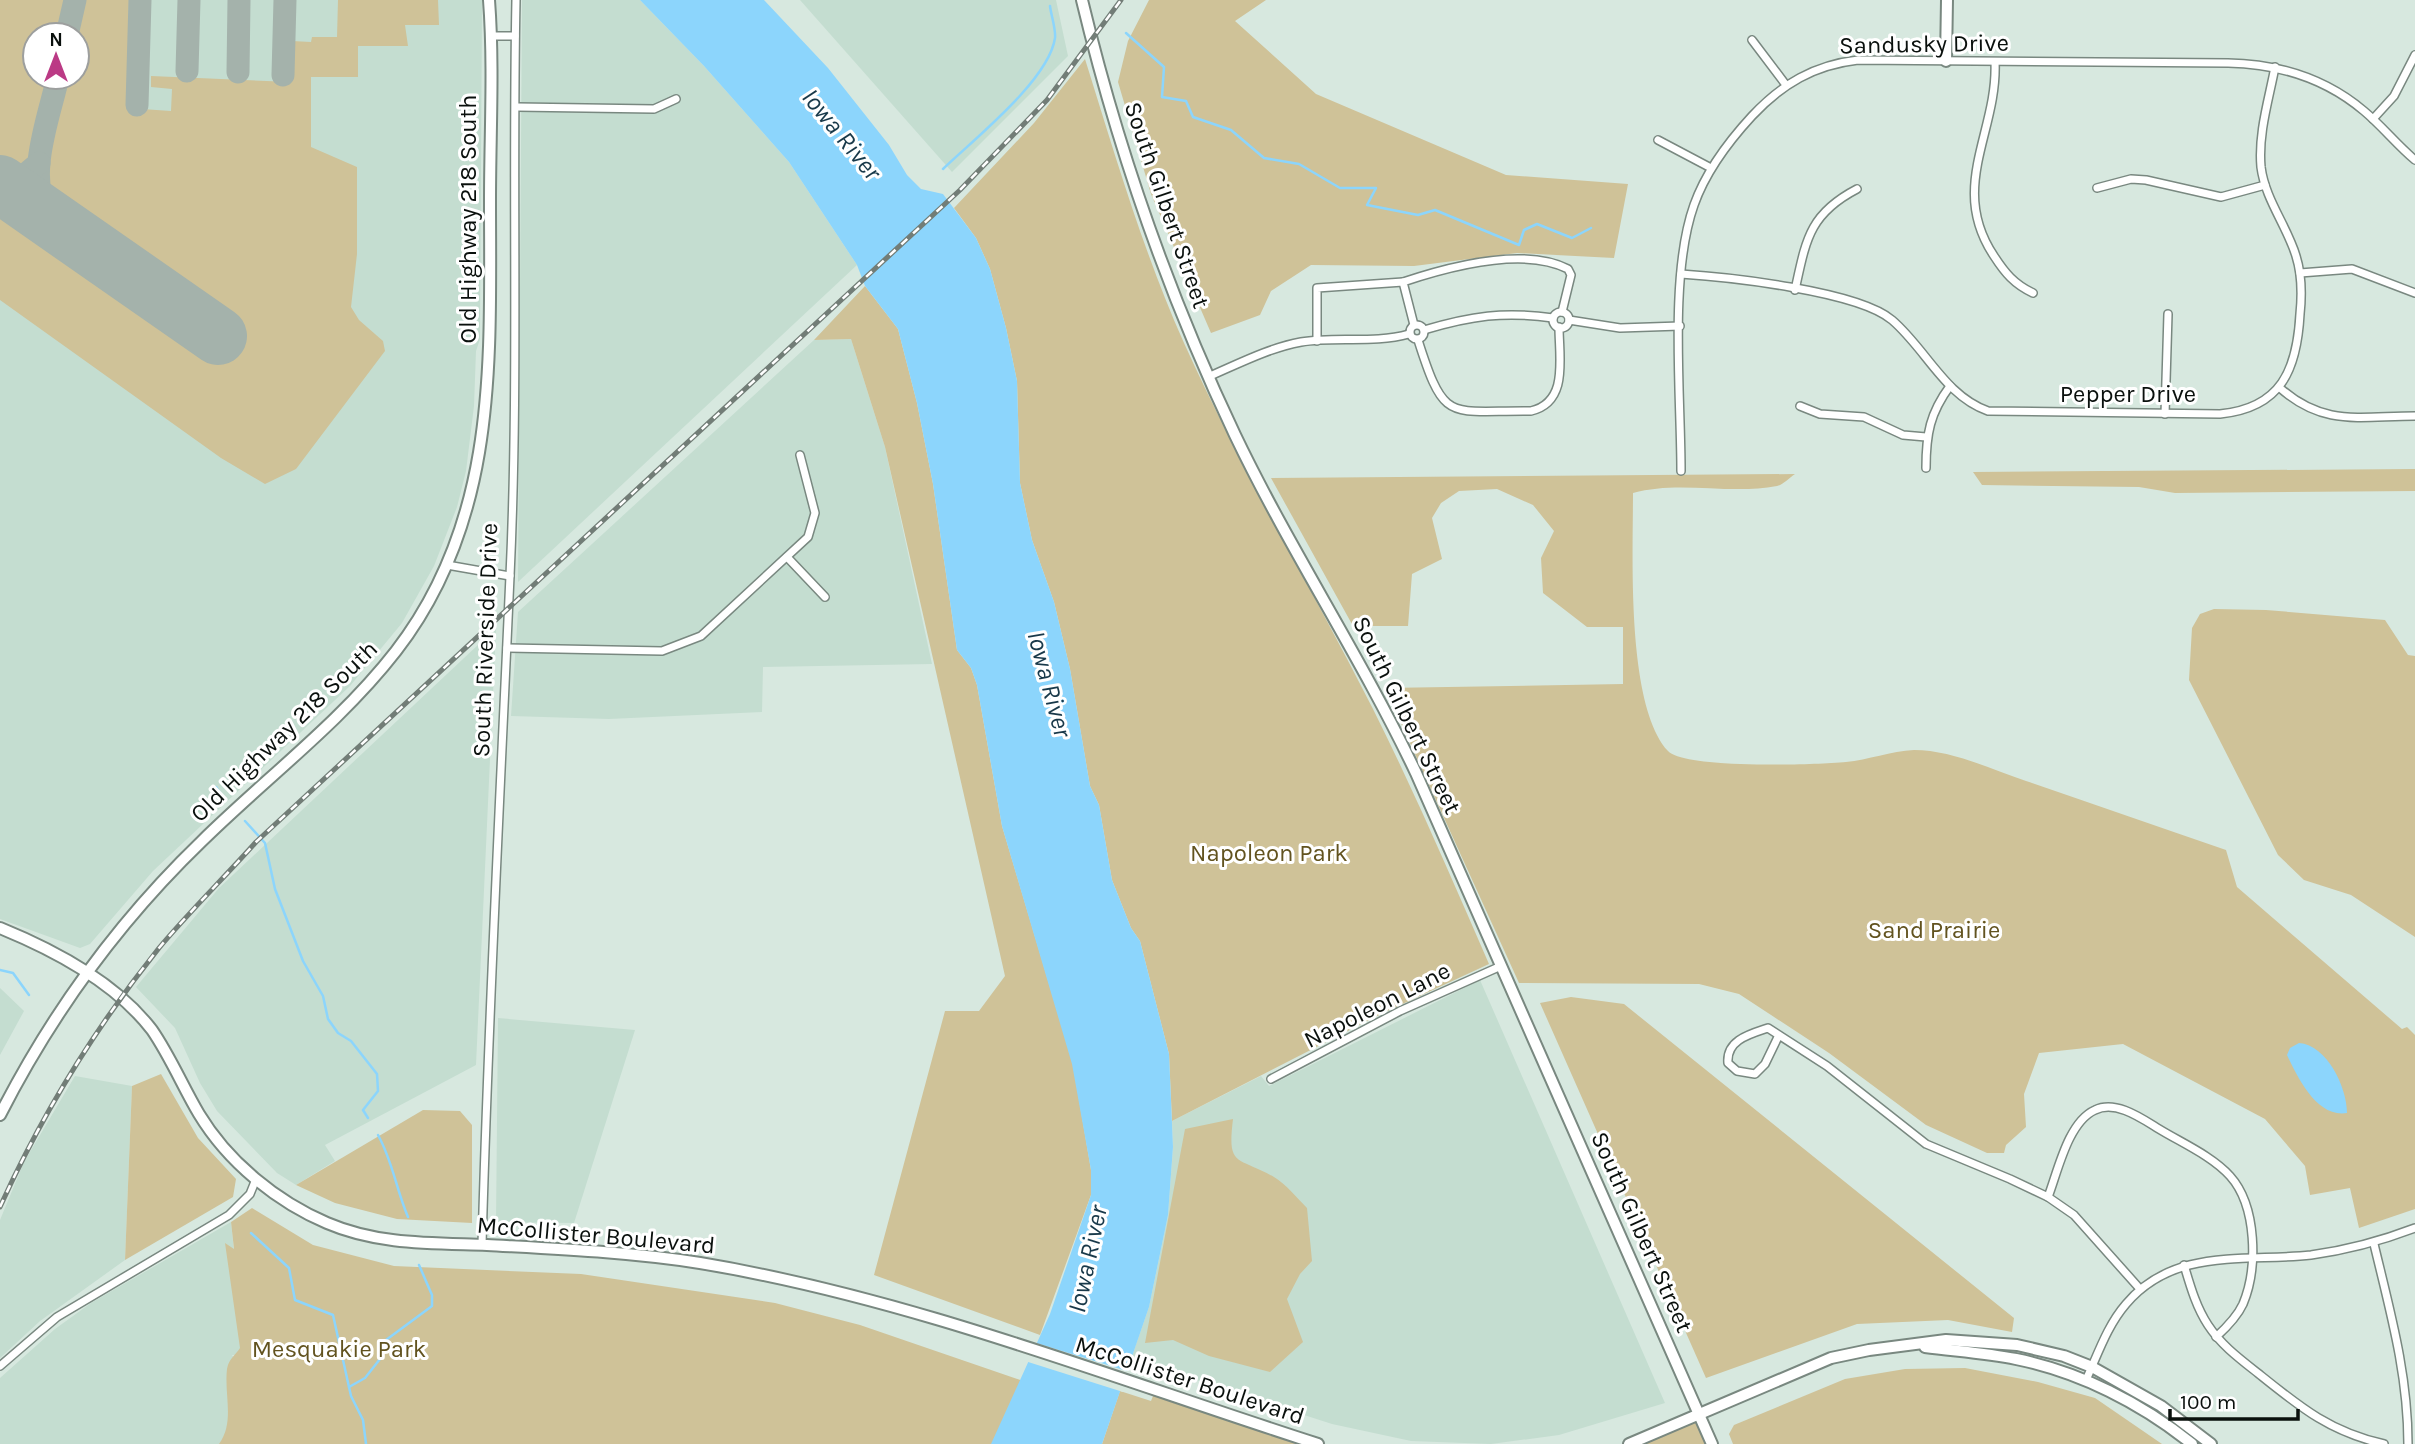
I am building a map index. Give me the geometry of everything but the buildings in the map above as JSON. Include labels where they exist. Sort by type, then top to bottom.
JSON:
[{"type":"main road","points":[[489,0],[490,36]]},
{"type":"main road","name":"South Gilbert Street","points":[[1082,0],[1110,110],[1140,202],[1184,319],[1236,436],[1395,729],[1701,1414],[1712,1444]]},
{"type":"main road","points":[[1946,61],[1947,0]]},
{"type":"main road","name":"Old Highway 218 South","points":[[0,1115],[27,1066],[87,971],[132,914],[198,844],[375,676],[409,633],[447,565],[471,499],[485,418],[490,36]]},
{"type":"main road","name":"McCollister Boulevard","points":[[0,928],[87,971],[153,1032],[202,1119],[219,1142],[256,1179],[304,1212],[359,1234],[412,1243],[621,1254],[698,1263],[837,1293],[1008,1343],[1318,1444]]},
{"type":"main road","points":[[1629,1444],[1831,1358],[1946,1340],[2017,1345],[2064,1356],[2092,1367],[2161,1406],[2211,1444]]},
{"type":"main road","points":[[1919,1346],[2014,1358],[2086,1380],[2149,1413],[2192,1444]]},
{"type":"street","name":"South Riverside Drive","points":[[482,1245],[486,1087],[510,576],[517,107],[516,0]]},
{"type":"street","points":[[490,36],[515,36]]},
{"type":"street","points":[[1752,40],[1786,85]]},
{"type":"street","points":[[2373,119],[2394,96],[2415,55]]},
{"type":"street","name":"Sandusky Drive","points":[[1681,471],[1681,274],[1693,205],[1711,168],[1741,128],[1786,85],[1812,70],[1840,62],[1946,61],[2228,63],[2276,67],[2333,89],[2373,119],[2415,160]]},
{"type":"street","points":[[1995,62],[1994,97],[1973,178],[1974,207],[1982,235],[1998,264],[2014,284],[2033,293]]},
{"type":"street","points":[[2276,67],[2261,139],[2261,167],[2265,185],[2296,254],[2300,273],[2298,341],[2294,362],[2280,388],[2300,405],[2322,415],[2415,416]]},
{"type":"street","points":[[517,107],[654,109],[676,99]]},
{"type":"street","points":[[1658,140],[1711,168]]},
{"type":"street","points":[[2097,188],[2131,179],[2146,180],[2221,197],[2265,185]]},
{"type":"street","points":[[1795,290],[1808,234],[1817,218],[1857,189]]},
{"type":"street","points":[[1317,341],[1317,288],[1403,282],[1460,265],[1492,260],[1561,265],[1571,275],[1562,312],[1553,318],[1520,313],[1488,314],[1424,330],[1415,325],[1403,282]]},
{"type":"street","points":[[2300,273],[2353,269],[2415,293]]},
{"type":"street","name":"Pepper Drive","points":[[1681,274],[1723,277],[1857,301],[1879,311],[1899,327],[1950,386],[1968,402],[1999,413],[2235,413],[2260,403],[2280,388]]},
{"type":"street","points":[[1562,312],[1569,320],[1620,328],[1680,326]]},
{"type":"street","points":[[2165,414],[2168,314]]},
{"type":"street","points":[[1409,334],[1418,340],[1430,378],[1445,404],[1458,410],[1531,411],[1542,408],[1553,400],[1559,385],[1559,327],[1553,318]]},
{"type":"street","points":[[1559,327],[1567,325],[1569,320]]},
{"type":"street","points":[[1210,376],[1264,352],[1317,341],[1389,340],[1409,334],[1415,325]]},
{"type":"street","points":[[1418,340],[1424,330]]},
{"type":"street","points":[[1926,468],[1926,437],[1931,414],[1950,386]]},
{"type":"street","points":[[1800,405],[1820,414],[1864,417],[1903,435],[1926,437]]},
{"type":"street","points":[[507,648],[662,651],[681,647],[705,634],[808,537],[814,522],[800,455]]},
{"type":"street","points":[[787,557],[825,597]]},
{"type":"street","points":[[447,565],[510,576]]},
{"type":"street","name":"Napoleon Lane","points":[[1271,1079],[1400,1011],[1501,966]]},
{"type":"street","points":[[1779,1035],[1765,1064],[1755,1074],[1737,1071],[1728,1063],[1727,1052],[1733,1044],[1768,1028],[1779,1035],[1826,1066],[1926,1144],[2048,1197],[2074,1215],[2140,1289]]},
{"type":"street","points":[[2048,1197],[2076,1128],[2083,1118],[2106,1106],[2117,1108],[2154,1126],[2216,1164],[2230,1176],[2247,1205],[2251,1258],[2244,1302],[2231,1322],[2216,1337]]},
{"type":"street","points":[[0,1366],[57,1317],[229,1215],[250,1194],[256,1179]]},
{"type":"street","points":[[2086,1380],[2114,1320],[2140,1289],[2184,1265],[2206,1260],[2315,1254],[2374,1244],[2415,1227]]},
{"type":"street","points":[[2374,1244],[2401,1353],[2408,1398],[2408,1444]]},
{"type":"street","points":[[2184,1265],[2200,1311],[2216,1337],[2302,1409],[2353,1437],[2384,1444]]},
{"type":"shaded area","points":[[0,0],[482,0],[480,339],[476,351],[474,406],[466,471],[457,507],[434,566],[402,623],[350,686],[153,871],[90,944],[80,948],[0,919]]},
{"type":"shaded area","points":[[522,0],[640,0],[704,66],[789,162],[857,265],[518,582]]},
{"type":"shaded area","points":[[800,0],[1056,0],[1068,56],[952,172]]},
{"type":"shaded area","points":[[851,339],[885,447],[932,664],[763,667],[762,712],[609,719],[511,716],[518,612],[814,340]]},
{"type":"shaded area","points":[[496,628],[476,1065],[325,1145],[335,1161],[296,1185],[277,1173],[217,1111],[200,1083],[175,1028],[136,987],[219,888]]},
{"type":"shaded area","points":[[1480,980],[1665,1403],[1559,1435],[1491,1444],[1411,1441],[1332,1424],[1131,1359],[1149,1307],[1168,1215],[1173,1148],[1172,1121],[1261,1076],[1269,1086]]},
{"type":"shaded area","points":[[0,988],[24,1011],[0,1055]]},
{"type":"shaded area","points":[[498,1018],[635,1030],[574,1223],[496,1222]]},
{"type":"shaded area","points":[[75,1076],[132,1086],[125,1260],[40,1321],[0,1358],[0,1220],[24,1162]]},
{"type":"shaded area","points":[[231,1222],[245,1355],[232,1355],[300,1444],[0,1444],[0,1378],[55,1329],[91,1303]]},
{"type":"green space","points":[[0,0],[65,0],[61,21],[21,21],[21,91],[45,91],[28,162],[18,169],[0,167]]},
{"type":"green space","points":[[85,0],[129,0],[127,108],[171,111],[172,89],[151,87],[151,76],[291,82],[292,41],[311,42],[312,37],[337,37],[338,0],[438,0],[439,25],[405,25],[408,46],[358,46],[358,77],[311,77],[311,147],[357,167],[357,254],[351,307],[359,320],[383,341],[385,351],[296,469],[265,484],[221,458],[0,300],[0,202],[222,355],[240,331],[55,203],[50,190],[49,158],[64,91],[91,91],[91,21],[81,21]]},
{"type":"green space","points":[[1149,0],[1266,0],[1235,21],[1316,94],[1506,175],[1628,184],[1614,258],[1517,253],[1414,266],[1311,265],[1271,291],[1260,315],[1211,333],[1151,194],[1118,82],[1128,41]]},
{"type":"green space","name":"Napoleon Park","points":[[1085,59],[1143,238],[1184,343],[1229,436],[1389,741],[1489,964],[1381,1014],[1172,1121],[1169,1054],[1140,941],[1131,928],[1112,880],[1099,805],[1090,786],[1070,669],[1054,602],[1032,540],[1020,483],[1017,381],[1006,328],[990,269],[976,238],[954,208],[1034,123]]},
{"type":"green space","points":[[865,286],[898,329],[917,403],[933,484],[957,650],[971,668],[977,685],[1002,826],[1073,1064],[1091,1170],[1091,1195],[1040,1335],[874,1275],[945,1011],[979,1011],[1005,976],[885,447],[851,339],[814,340]]},
{"type":"green space","points":[[2415,469],[2415,491],[2175,493],[2139,487],[1982,485],[1973,472]]},
{"type":"green space","name":"Sand Prairie","points":[[1795,474],[1779,485],[1759,488],[1686,487],[1633,493],[1633,590],[1638,666],[1654,729],[1668,751],[1679,757],[1698,761],[1752,764],[1846,762],[1914,750],[1942,753],[2226,850],[2237,887],[2402,1029],[2407,1027],[2415,1035],[2415,1209],[2359,1228],[2350,1188],[2310,1195],[2305,1166],[2265,1119],[2123,1044],[2039,1053],[2024,1094],[2026,1127],[2006,1145],[2004,1153],[1987,1153],[1926,1125],[1829,1053],[1739,994],[1699,984],[1519,983],[1385,688],[1623,684],[1623,627],[1587,627],[1543,593],[1541,558],[1554,531],[1533,505],[1497,489],[1459,491],[1441,503],[1432,518],[1442,559],[1412,574],[1408,626],[1353,626],[1271,478]]},
{"type":"green space","points":[[2214,609],[2266,610],[2385,620],[2408,655],[2415,656],[2415,937],[2351,895],[2304,880],[2278,855],[2189,680],[2192,628],[2200,614]]},
{"type":"green space","points":[[1571,997],[1624,1004],[2014,1318],[2012,1332],[1948,1320],[1857,1324],[1706,1378],[1540,1003]]},
{"type":"green space","points":[[161,1074],[198,1138],[236,1179],[233,1197],[125,1260],[132,1086]]},
{"type":"green space","points":[[423,1110],[460,1111],[472,1125],[472,1223],[397,1219],[335,1203],[296,1185]]},
{"type":"green space","points":[[1233,1119],[1232,1146],[1237,1158],[1278,1180],[1307,1208],[1312,1261],[1300,1274],[1287,1299],[1303,1342],[1270,1372],[1209,1356],[1173,1340],[1145,1343],[1185,1129]]},
{"type":"green space","name":"Mesquakie Park","points":[[252,1208],[313,1245],[394,1266],[581,1274],[775,1303],[860,1325],[1032,1384],[1002,1444],[219,1444],[227,1427],[227,1369],[240,1348],[225,1243],[234,1249],[231,1222]]},
{"type":"green space","points":[[1965,1368],[2038,1382],[2095,1398],[2162,1444],[1733,1444],[1729,1434],[1734,1425],[1845,1379],[1905,1369]]},
{"type":"green space","points":[[1120,1391],[1151,1401],[1155,1391],[1318,1444],[1102,1444]]},
{"type":"green space","points":[[1701,1414],[1712,1444],[1629,1444]]},
{"type":"water","name":"Iowa River","points":[[640,0],[764,0],[828,68],[889,145],[907,175],[921,189],[943,194],[976,238],[990,269],[1017,381],[1020,483],[1032,540],[1054,602],[1070,669],[1090,786],[1099,805],[1112,880],[1131,928],[1140,941],[1169,1054],[1173,1147],[1168,1215],[1149,1307],[1102,1444],[991,1444],[1050,1314],[1091,1195],[1091,1170],[1072,1064],[1002,826],[977,685],[971,668],[957,650],[933,484],[917,403],[898,329],[865,286],[857,265],[789,162],[704,66]]},
{"type":"water","points":[[2299,1043],[2318,1051],[2334,1069],[2343,1091],[2347,1113],[2336,1113],[2327,1109],[2318,1103],[2303,1085],[2287,1055],[2290,1048]]},
{"type":"pier","points":[[1033,1342],[1130,1372],[1123,1392],[1025,1361]]},
{"type":"waterway","points":[[943,169],[1008,108],[1039,72],[1050,54],[1055,38],[1050,6]]},
{"type":"waterway","points":[[1126,33],[1164,67],[1162,97],[1186,101],[1193,117],[1231,130],[1264,158],[1299,164],[1340,188],[1376,188],[1367,205],[1418,215],[1435,210],[1519,245],[1524,230],[1537,224],[1572,238],[1591,228]]},
{"type":"waterway","points":[[216,787],[222,796]]},
{"type":"waterway","points":[[245,821],[265,843],[275,889],[303,961],[323,996],[328,1019],[338,1033],[351,1041],[377,1074],[378,1091],[363,1110],[368,1118]]},
{"type":"waterway","points":[[0,970],[13,973],[29,995]]},
{"type":"waterway","points":[[378,1135],[408,1217]]},
{"type":"waterway","points":[[251,1233],[289,1268],[295,1300],[333,1315],[351,1396],[363,1420],[366,1444]]},
{"type":"waterway","points":[[349,1387],[365,1378],[380,1359],[386,1340],[432,1306],[432,1295],[419,1265]]},
{"type":"taxiway","points":[[70,21],[75,0]]},
{"type":"taxiway","points":[[137,105],[140,0]]},
{"type":"taxiway","points":[[187,71],[189,0]]},
{"type":"taxiway","points":[[238,72],[239,0]]},
{"type":"taxiway","points":[[283,75],[285,0]]},
{"type":"taxiway","points":[[54,91],[41,146],[39,183],[42,199],[49,213],[65,230],[127,270]]},
{"type":"taxiway","points":[[0,180],[20,179],[39,163]]},
{"type":"runway","points":[[0,184],[218,336]]},
{"type":"railway","points":[[0,1207],[52,1105],[113,1009],[159,948],[256,842],[960,190],[1047,100],[1121,0]]}]
